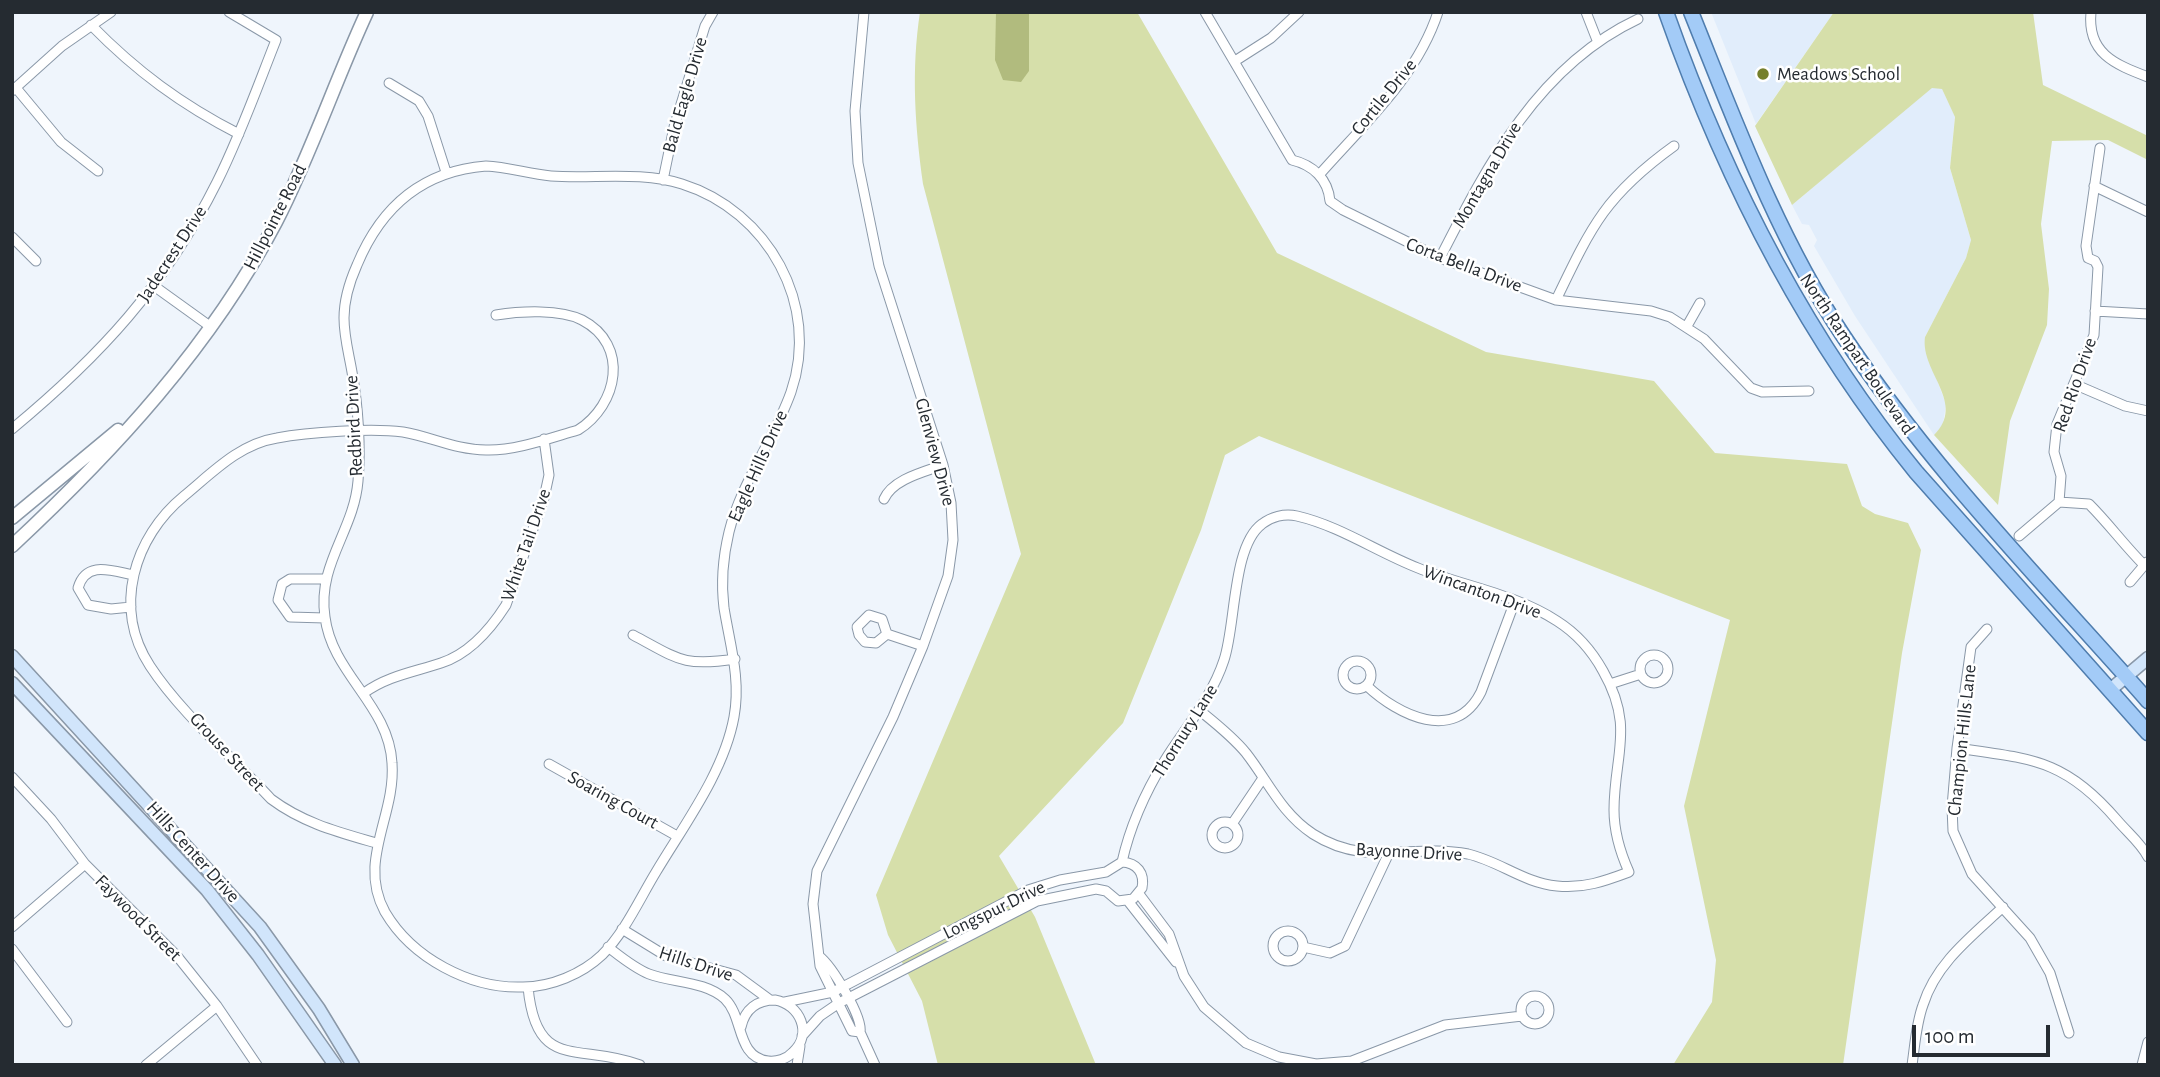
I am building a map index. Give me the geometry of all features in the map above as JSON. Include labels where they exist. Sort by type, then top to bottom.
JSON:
[{"type":"main road","name":"North Rampart Boulevard","points":[[1666,12],[1688,75],[1728,168],[1799,306],[1852,388],[1916,472],[2148,733]]},
{"type":"main road","name":"North Rampart Boulevard","points":[[1691,12],[1745,144],[1818,295],[1912,433],[2148,701]]},
{"type":"main road","points":[[1799,306],[1818,295]]},
{"type":"main road","name":"Hills Center Drive","points":[[12,656],[260,927],[319,1009],[354,1065]]},
{"type":"main road","points":[[2110,690],[2148,658]]},
{"type":"main road","name":"Hills Center Drive","points":[[12,683],[206,890],[274,976],[335,1065]]},
{"type":"street","points":[[98,171],[61,142],[14,90],[62,46],[111,12]]},
{"type":"street","name":"Jadecrest Drive","points":[[12,429],[73,379],[117,332],[154,286],[217,183],[276,40],[229,12]]},
{"type":"street","name":"Hillpointe Road","points":[[12,546],[97,464],[211,327],[276,221],[367,12]]},
{"type":"street","name":"Bald Eagle Drive","points":[[663,180],[674,127],[705,26],[713,12]]},
{"type":"street","name":"Glenview Drive","points":[[864,12],[855,111],[858,163],[879,266],[943,466],[951,503],[953,540],[948,576],[923,646],[893,717],[817,871],[813,904],[819,956],[828,963],[843,1001],[861,1026],[860,1032],[875,1065]]},
{"type":"street","points":[[1205,12],[1292,160],[1306,163],[1319,175]]},
{"type":"street","points":[[1236,61],[1271,38],[1299,12]]},
{"type":"street","name":"Cortile Drive","points":[[1319,175],[1402,81],[1422,51],[1438,12]]},
{"type":"street","points":[[1586,12],[1597,40]]},
{"type":"street","points":[[2091,12],[2089,31],[2096,45],[2120,67],[2148,77]]},
{"type":"street","name":"Montagna Drive","points":[[1440,258],[1481,178],[1517,122],[1560,72],[1597,40],[1637,19]]},
{"type":"street","points":[[91,25],[159,88],[239,134]]},
{"type":"street","points":[[389,83],[419,101],[428,116],[446,172]]},
{"type":"street","points":[[1556,300],[1588,233],[1606,206],[1645,167],[1674,146]]},
{"type":"street","name":"Red Rio Drive","points":[[2059,502],[2060,476],[2054,452],[2057,424],[2094,335],[2098,267],[2095,261],[2088,258],[2086,246],[2100,149]]},
{"type":"street","name":"Redbird Drive","points":[[528,988],[496,986],[465,978],[445,968],[409,941],[382,906],[375,886],[373,864],[376,842],[392,793],[392,758],[382,722],[343,667],[332,645],[325,618],[328,564],[349,518],[358,483],[353,378],[344,336],[348,287],[366,243],[381,219],[413,189],[446,172],[486,166],[545,176],[663,180]]},
{"type":"street","name":"Corta Bella Drive","points":[[1319,175],[1328,186],[1330,201],[1343,211],[1440,258],[1556,300],[1651,311],[1687,326],[1704,338],[1751,388],[1762,391],[1809,391]]},
{"type":"street","name":"Eagle Hills Drive","points":[[528,988],[553,983],[578,972],[600,957],[622,929],[677,836],[727,742],[737,688],[723,603],[723,567],[729,531],[791,391],[799,352],[798,316],[789,283],[771,248],[747,220],[715,198],[663,180]]},
{"type":"street","points":[[2094,186],[2148,212]]},
{"type":"street","points":[[12,237],[36,261]]},
{"type":"street","points":[[154,286],[211,327]]},
{"type":"street","points":[[1687,326],[1700,303]]},
{"type":"street","name":"Grouse Street","points":[[376,842],[320,827],[271,799],[148,664],[137,640],[131,607],[133,575],[144,542],[157,522],[234,454],[276,438],[357,432],[403,432],[455,448],[489,450],[578,430],[600,412],[608,401],[614,375],[608,347],[592,326],[567,315],[512,312],[496,315]]},
{"type":"street","points":[[2095,312],[2148,314]]},
{"type":"street","points":[[2074,384],[2125,406],[2148,411]]},
{"type":"street","name":"Hillpointe Road","points":[[12,518],[150,402]]},
{"type":"street","name":"White Tail Drive","points":[[363,693],[380,681],[444,662],[463,652],[496,621],[506,605],[544,498],[549,475],[544,439]]},
{"type":"street","points":[[884,499],[887,493],[911,477],[943,466]]},
{"type":"street","points":[[2019,536],[2059,502],[2090,504],[2110,524],[2115,536],[2146,563],[2130,582]]},
{"type":"street","name":"Wincanton Drive","points":[[1267,521],[1282,516],[1298,516],[1365,541],[1415,567],[1544,613],[1572,632],[1595,658],[1610,684],[1617,704],[1622,738],[1615,795],[1615,827],[1629,872]]},
{"type":"street","name":"Thornury Lane","points":[[1122,862],[1130,833],[1146,796],[1211,691],[1225,657],[1246,544],[1255,531],[1267,521]]},
{"type":"street","points":[[131,607],[111,609],[88,604],[78,588],[86,573],[95,569],[133,575]]},
{"type":"street","points":[[325,618],[290,617],[278,600],[282,584],[290,579],[326,579]]},
{"type":"street","points":[[1367,685],[1391,707],[1408,716],[1436,721],[1461,715],[1479,696],[1515,601]]},
{"type":"street","name":"Champion Hills Lane","points":[[1987,629],[1971,647],[1957,747],[1952,807],[1956,843],[1972,874],[2031,938],[2050,973],[2069,1033]]},
{"type":"street","points":[[887,634],[923,646]]},
{"type":"street","points":[[633,635],[680,660],[701,664],[734,659]]},
{"type":"street","points":[[1610,684],[1641,674]]},
{"type":"street","name":"Bayonne Drive","points":[[1199,710],[1236,742],[1286,810],[1314,835],[1356,852],[1388,855],[1464,853],[1485,859],[1528,880],[1555,886],[1596,884],[1629,872]]},
{"type":"street","points":[[1957,747],[2024,758],[2065,772],[2099,799],[2148,857]]},
{"type":"street","name":"Soaring Court","points":[[549,764],[677,836]]},
{"type":"street","points":[[1232,824],[1263,778]]},
{"type":"street","name":"Faywood Street","points":[[14,781],[85,864],[177,956],[217,1006],[257,1065]]},
{"type":"street","points":[[1303,947],[1330,953],[1345,946],[1388,855]]},
{"type":"street","points":[[1122,862],[1133,864],[1141,873],[1143,884],[1139,894],[1128,901],[1181,970],[1204,1007],[1230,1033],[1262,1051],[1297,1062],[1352,1061],[1445,1025],[1522,1016]]},
{"type":"street","name":"Longspur Drive","points":[[785,1002],[837,989],[1028,890],[1060,880],[1106,872],[1122,862]]},
{"type":"street","points":[[12,927],[85,864]]},
{"type":"street","name":"Longspur Drive","points":[[801,1039],[820,1016],[843,1001],[1037,901],[1096,889],[1106,891],[1118,901],[1128,901]]},
{"type":"street","points":[[1139,894],[1169,934],[1181,970]]},
{"type":"street","points":[[1912,1065],[1923,1004],[1931,985],[1956,951],[2003,907]]},
{"type":"street","name":"Hills Drive","points":[[622,929],[666,956],[736,975],[770,999],[785,1002]]},
{"type":"street","name":"Hills Drive","points":[[608,947],[648,974],[716,993],[731,1006],[741,1027],[745,1045],[760,1061],[785,1058],[801,1039]]},
{"type":"street","points":[[12,949],[67,1022]]},
{"type":"street","points":[[528,988],[534,1026],[552,1045],[640,1065]]},
{"type":"street","points":[[741,1027],[753,1006],[770,999]]},
{"type":"street","points":[[785,1002],[799,1015],[801,1039],[797,1065]]},
{"type":"street","points":[[146,1065],[217,1006]]},
{"type":"street","points":[[2142,1065],[2148,1042]]},
{"type":"shaded area","points":[[920,12],[1137,12],[1277,253],[1486,352],[1654,381],[1715,453],[1847,464],[1862,506],[1875,514],[1908,523],[1921,550],[1902,653],[1843,1065],[1673,1065],[1712,1002],[1716,960],[1684,806],[1730,620],[1259,436],[1225,455],[1201,530],[1123,723],[999,856],[1035,917],[1096,1065],[938,1065],[922,1001],[888,935],[876,895],[1021,554],[923,184],[915,98]]},
{"type":"shaded area","points":[[996,12],[1029,12],[1029,71],[1021,82],[1003,80],[995,60]]},
{"type":"shaded area","name":"Meadows School","points":[[1711,12],[1834,12],[1756,124]]},
{"type":"shaded area","points":[[1834,12],[2033,12],[2043,85],[2148,136],[2148,160],[2108,140],[2052,141],[2041,224],[2049,289],[2047,325],[2010,421],[1998,505],[1934,435],[1943,423],[1946,411],[1940,387],[1925,350],[1925,337],[1966,258],[1971,240],[1950,168],[1955,117],[1942,89],[1932,88],[1792,205],[1755,126]]},
{"type":"shaded area","points":[[1932,87],[1942,89],[1955,116],[1950,168],[1971,240],[1966,258],[1925,337],[1926,351],[1946,404],[1943,425],[1934,435],[1855,316],[1814,246],[1817,240],[1809,225],[1802,224],[1792,205]]},
{"type":"place","name":"Meadows School","points":[[1763,74]]}]
